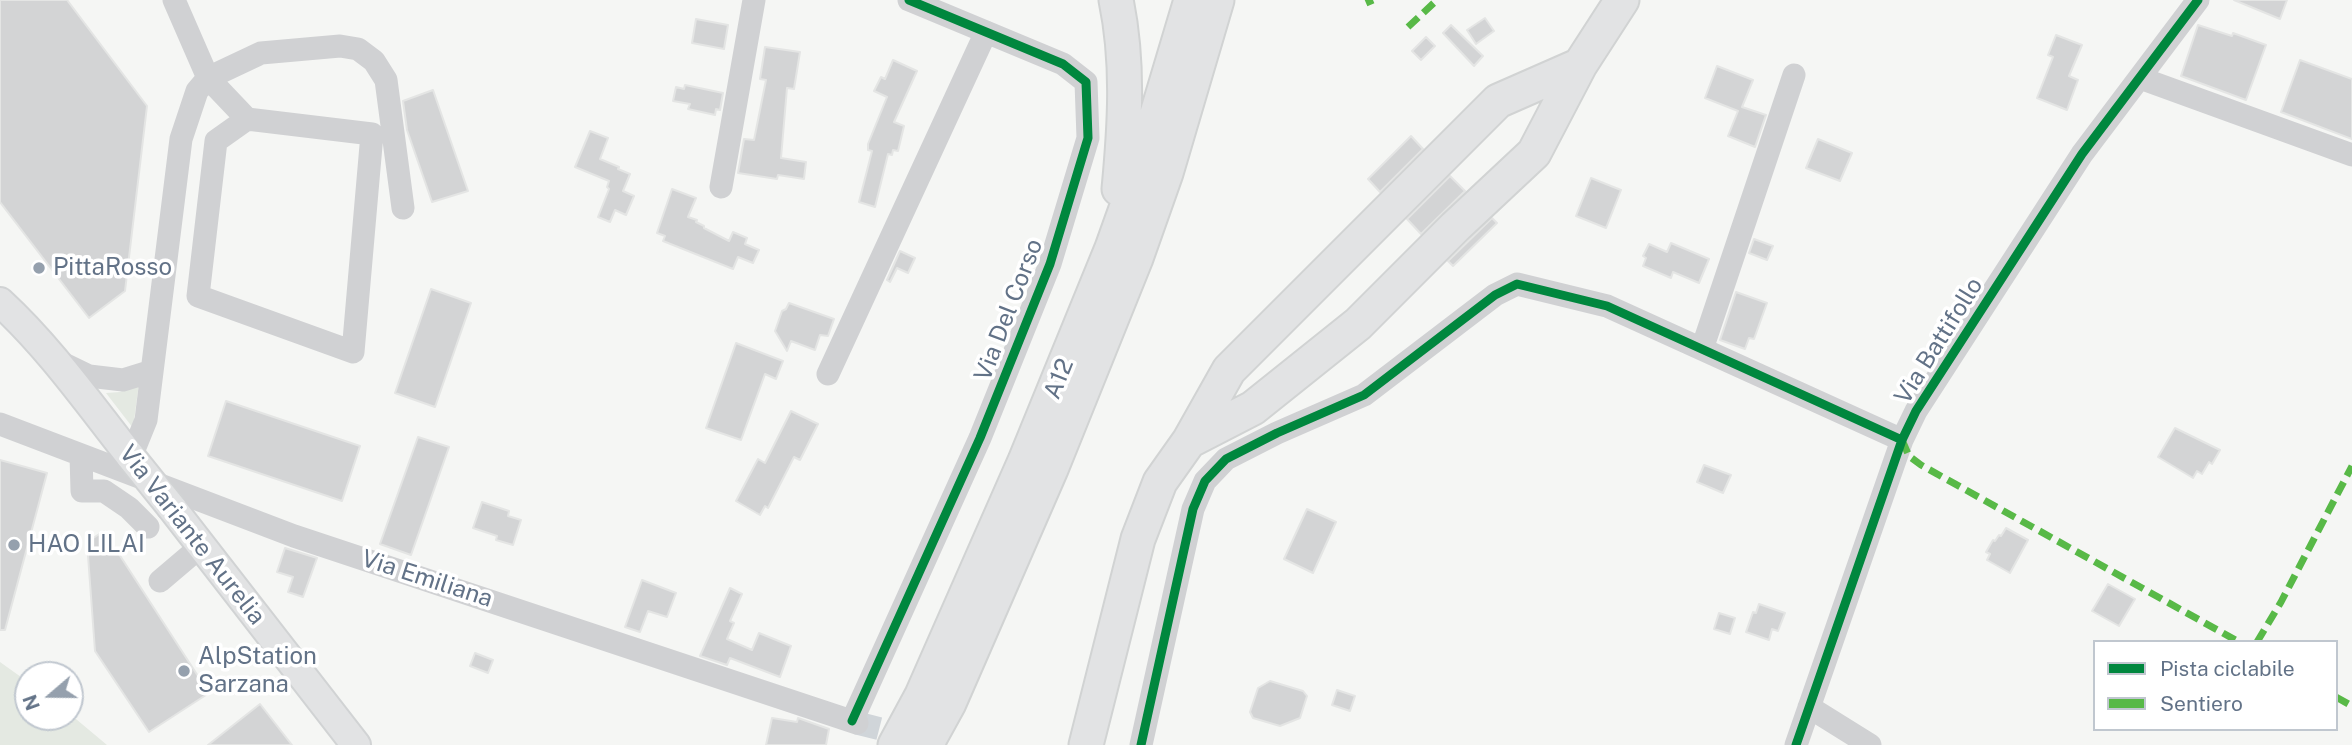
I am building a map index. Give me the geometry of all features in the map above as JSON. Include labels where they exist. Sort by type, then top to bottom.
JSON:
[{"type":"highway","points":[[1112,248],[1125,131],[1123,33],[1116,0]]},
{"type":"highway","name":"A12","points":[[895,745],[922,695],[1025,461],[1112,248],[1142,164],[1191,0]]},
{"type":"highway","name":"A12","points":[[926,745],[949,703],[1051,469],[1136,258],[1166,173],[1217,0]]},
{"type":"highway","points":[[1189,441],[1253,408],[1359,324],[1455,227],[1534,153],[1580,65],[1622,0]]},
{"type":"highway","points":[[1086,745],[1142,528],[1160,482],[1189,441],[1229,370],[1498,101],[1580,65]]},
{"type":"main road","name":"Via Variante Aurelia","points":[[0,278],[11,293],[26,326]]},
{"type":"main road","name":"Via Variante Aurelia","points":[[0,302],[56,360],[118,461],[172,508],[356,745]]},
{"type":"street","points":[[174,0],[208,78],[247,119],[372,134],[353,352],[198,296],[216,141],[247,119]]},
{"type":"street","points":[[721,187],[754,0]]},
{"type":"street","name":"Via Del Corso","points":[[855,722],[985,426],[1050,264],[1088,138],[1086,82],[1063,64],[909,0]]},
{"type":"street","name":"Via Battifollo","points":[[1796,745],[1902,440],[1916,411],[2074,165],[2198,0]]},
{"type":"street","points":[[828,374],[986,32]]},
{"type":"street","points":[[118,461],[146,420],[181,139],[197,91],[208,78],[261,53],[340,46],[358,49],[374,61],[386,80],[403,208]]},
{"type":"street","points":[[1702,349],[1794,75]]},
{"type":"street","points":[[2140,78],[2352,155]]},
{"type":"street","points":[[1141,745],[1193,509],[1205,481],[1226,459],[1277,433],[1364,395],[1495,295],[1517,284],[1607,306],[1902,440]]},
{"type":"street","points":[[56,360],[89,376],[123,380],[152,371]]},
{"type":"street","name":"Via Emiliana","points":[[0,424],[81,455],[118,461],[294,536],[855,722]]},
{"type":"street","points":[[81,455],[82,491],[104,491],[129,508],[148,527]]},
{"type":"street","points":[[160,581],[201,547]]},
{"type":"street","points":[[1809,707],[1870,745]]},
{"type":"shaded area","points":[[139,383],[133,428],[106,393],[120,392]]},
{"type":"shaded area","points":[[0,662],[14,672],[14,731],[84,731],[84,726],[107,745],[0,745]]},
{"type":"building","points":[[0,0],[67,0],[147,106],[125,291],[89,318],[0,202]]},
{"type":"building","points":[[2234,0],[2287,0],[2280,19]]},
{"type":"building","points":[[1485,18],[1494,31],[1476,44],[1467,30]]},
{"type":"building","points":[[696,19],[728,25],[724,49],[692,43]]},
{"type":"building","points":[[1451,25],[1483,56],[1474,66],[1443,33]]},
{"type":"building","points":[[2198,25],[2232,36],[2233,33],[2266,45],[2246,100],[2181,76]]},
{"type":"building","points":[[2056,35],[2082,45],[2069,76],[2078,80],[2067,110],[2037,98],[2053,57],[2048,55]]},
{"type":"building","points":[[1426,37],[1435,46],[1421,60],[1412,51]]},
{"type":"building","points":[[765,47],[800,52],[794,89],[787,88],[781,158],[806,162],[804,179],[778,175],[777,179],[738,173],[744,139],[754,140],[766,80],[760,79]]},
{"type":"building","points":[[893,60],[917,71],[894,122],[904,126],[898,151],[893,150],[892,155],[888,154],[875,207],[859,202],[872,151],[868,150],[868,144],[887,97],[874,91],[881,77],[885,79]]},
{"type":"building","points":[[2300,60],[2352,79],[2352,139],[2281,112]]},
{"type":"building","points":[[1717,66],[1753,80],[1742,107],[1766,115],[1755,147],[1728,136],[1738,111],[1705,98]]},
{"type":"building","points":[[685,85],[723,93],[720,110],[716,109],[715,115],[688,109],[690,104],[673,101],[676,87],[684,89]]},
{"type":"building","points":[[433,90],[468,191],[432,202],[407,130],[403,101]]},
{"type":"building","points":[[590,131],[608,138],[600,159],[630,174],[623,191],[634,196],[626,215],[615,210],[610,222],[598,217],[609,189],[609,181],[575,167]]},
{"type":"building","points":[[1411,136],[1423,149],[1380,192],[1368,179]]},
{"type":"building","points":[[1818,139],[1852,153],[1840,181],[1806,168]]},
{"type":"building","points":[[1450,176],[1465,191],[1421,234],[1407,219]]},
{"type":"building","points":[[1591,178],[1621,190],[1606,228],[1576,216]]},
{"type":"building","points":[[672,189],[696,198],[688,217],[697,220],[704,228],[729,241],[733,232],[747,238],[745,244],[759,250],[753,263],[738,257],[733,269],[663,241],[665,236],[657,233]]},
{"type":"building","points":[[1492,218],[1497,223],[1453,266],[1448,261]]},
{"type":"building","points":[[1754,239],[1773,246],[1767,260],[1749,253]]},
{"type":"building","points":[[1671,243],[1709,259],[1699,283],[1673,272],[1671,278],[1643,266],[1646,258],[1643,256],[1649,244],[1667,252]]},
{"type":"building","points":[[900,251],[915,258],[908,273],[897,268],[890,282],[887,280]]},
{"type":"building","points":[[431,289],[471,303],[435,407],[395,393]]},
{"type":"building","points":[[1736,292],[1767,303],[1754,339],[1749,338],[1745,349],[1720,340]]},
{"type":"building","points":[[789,303],[834,319],[828,336],[820,335],[815,350],[791,341],[787,351],[775,331],[782,311]]},
{"type":"building","points":[[736,343],[783,361],[776,379],[765,374],[741,440],[706,428]]},
{"type":"building","points":[[226,401],[360,446],[342,501],[208,456]]},
{"type":"building","points":[[791,411],[818,424],[800,460],[794,457],[768,508],[765,506],[760,515],[736,501],[758,459],[765,463]]},
{"type":"building","points":[[2175,428],[2220,450],[2202,474],[2197,471],[2193,478],[2158,457]]},
{"type":"building","points":[[418,437],[449,447],[411,555],[380,544]]},
{"type":"building","name":"HAO LILAI","points":[[0,460],[47,473],[5,630],[0,630]]},
{"type":"building","points":[[1704,465],[1731,475],[1723,493],[1697,482]]},
{"type":"building","points":[[482,502],[509,511],[508,516],[521,520],[513,545],[473,528]]},
{"type":"building","points":[[1307,509],[1336,522],[1313,573],[1284,559]]},
{"type":"building","points":[[2006,528],[2028,540],[2010,573],[1987,560],[1990,554],[1986,552],[1993,540],[2001,536]]},
{"type":"building","points":[[104,531],[209,693],[149,732],[95,651],[87,542]]},
{"type":"building","points":[[285,548],[317,558],[303,597],[288,592],[293,577],[277,572]]},
{"type":"building","points":[[642,580],[676,593],[667,617],[648,611],[640,632],[625,627]]},
{"type":"building","points":[[2108,584],[2135,599],[2119,626],[2092,611]]},
{"type":"building","points":[[730,588],[742,594],[730,621],[734,623],[727,639],[752,650],[759,633],[791,646],[780,677],[730,658],[727,665],[700,656]]},
{"type":"building","points":[[1759,604],[1785,613],[1778,631],[1772,629],[1769,640],[1746,632]]},
{"type":"building","points":[[1719,613],[1735,618],[1730,634],[1714,629]]},
{"type":"building","points":[[475,653],[493,660],[488,673],[470,666]]},
{"type":"building","points":[[1270,681],[1303,691],[1307,696],[1300,718],[1280,726],[1253,718],[1250,712],[1258,688]]},
{"type":"building","points":[[1337,690],[1355,696],[1350,711],[1332,705]]},
{"type":"building","points":[[260,704],[292,745],[208,745]]},
{"type":"building","points":[[772,718],[797,722],[798,718],[829,729],[826,745],[766,745]]},
{"type":"tunnel","points":[[857,723],[912,737]]},
{"type":"marked path","points":[[1366,3],[1373,0]]},
{"type":"marked path","points":[[1408,27],[1437,0]]},
{"type":"marked path","points":[[1902,440],[1909,456],[1921,465],[2235,640]]},
{"type":"marked path","points":[[2258,640],[2352,466]]},
{"type":"marked path","points":[[2338,698],[2352,706]]},
{"type":"cycle path","points":[[852,721],[980,438],[1050,264],[1088,138],[1086,82],[1063,64],[909,0]]},
{"type":"cycle path","points":[[1796,745],[1902,440],[1916,411],[2082,154],[2198,0]]},
{"type":"cycle path","points":[[1141,745],[1193,509],[1205,481],[1226,459],[1277,433],[1364,395],[1495,295],[1517,284],[1607,306],[1902,440]]},
{"type":"place","name":"PittaRosso","points":[[39,268]]},
{"type":"place","name":"HAO LILAI","points":[[14,545]]},
{"type":"place","name":"AlpStation Sarzana","points":[[184,671]]}]
